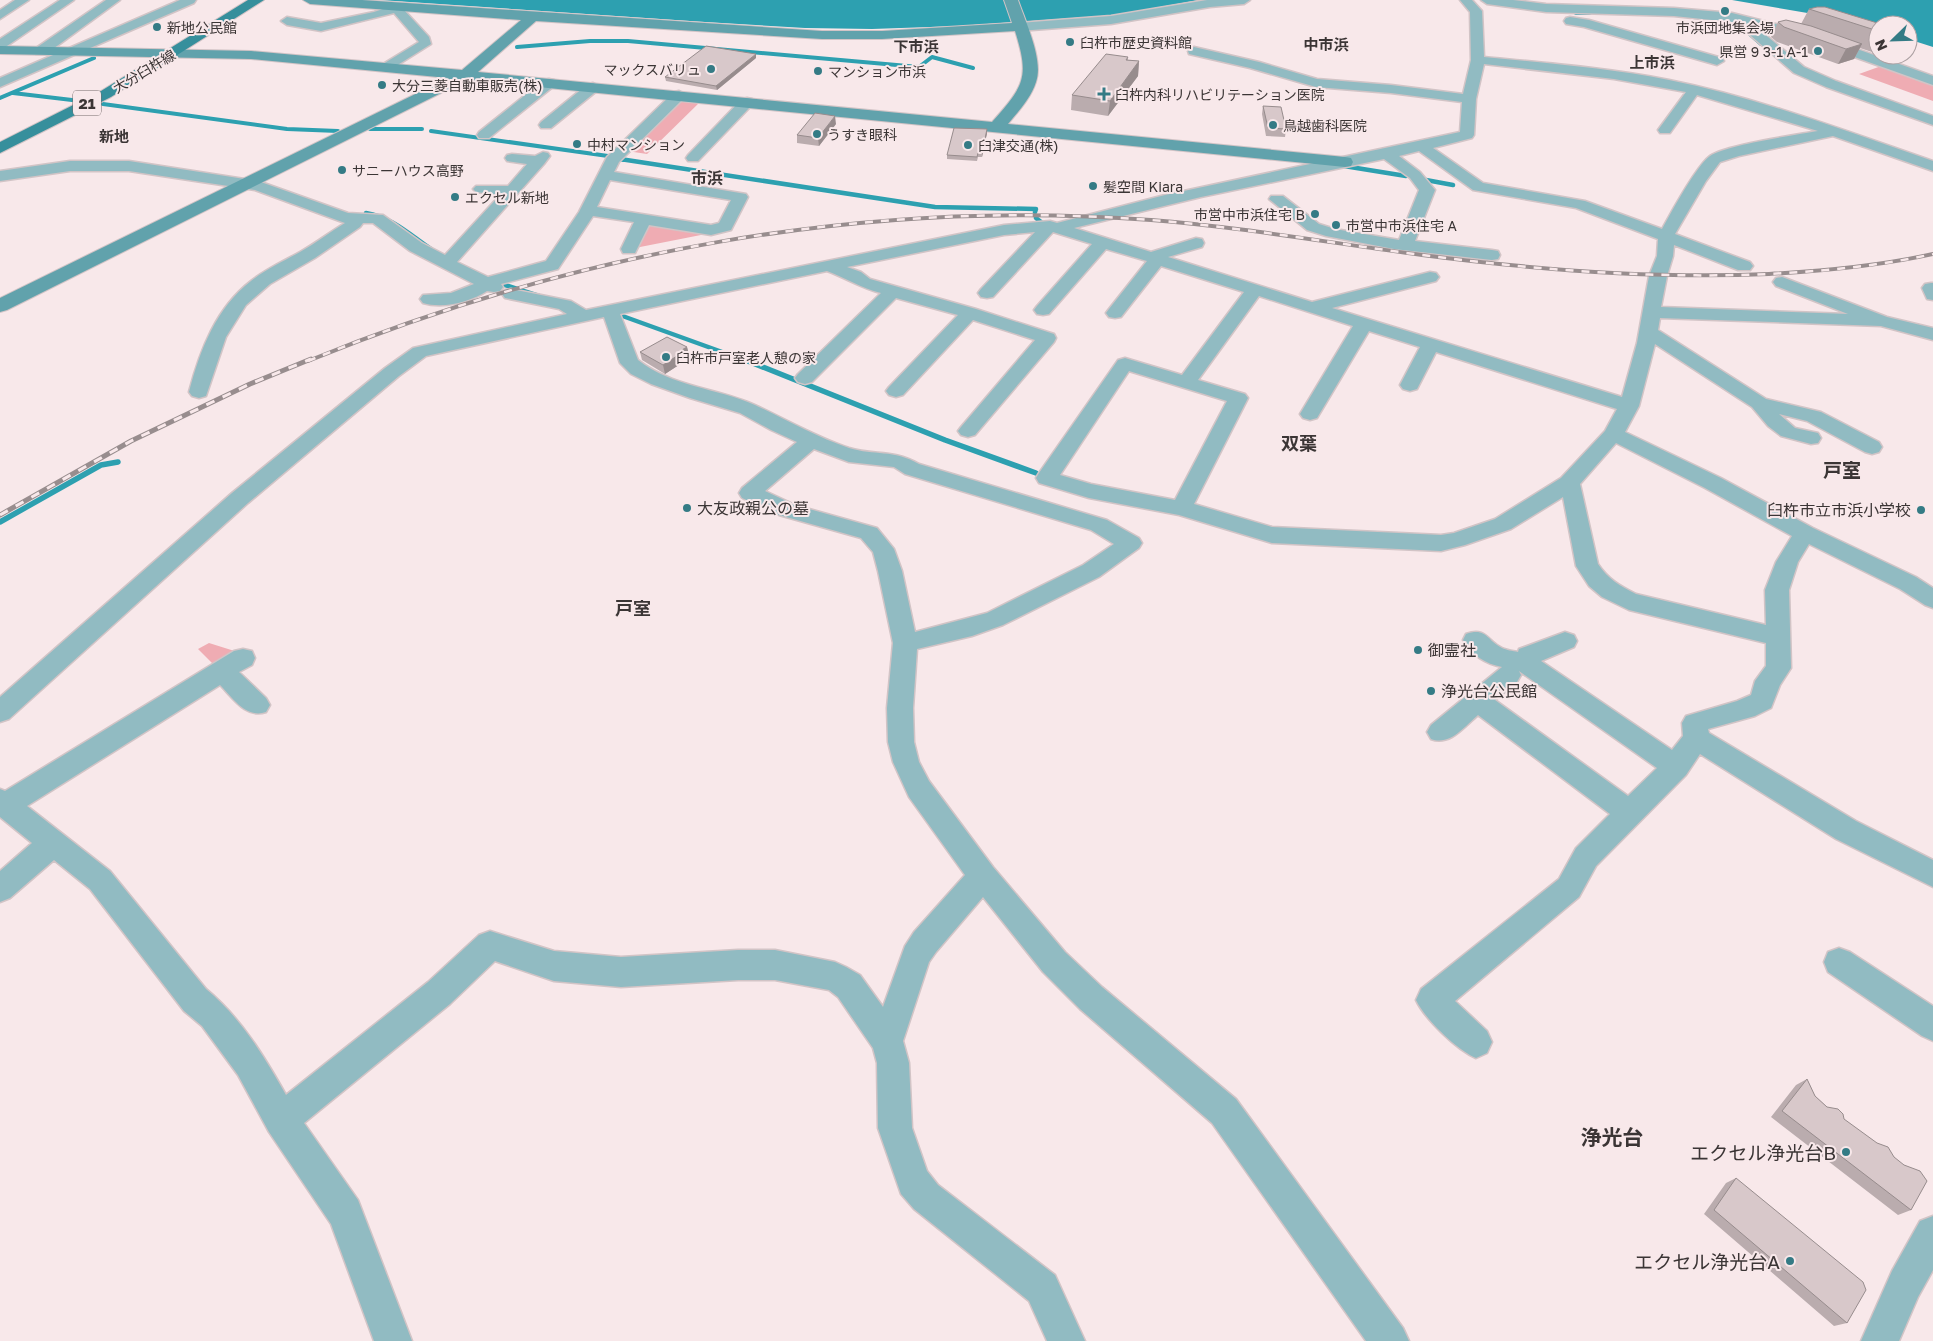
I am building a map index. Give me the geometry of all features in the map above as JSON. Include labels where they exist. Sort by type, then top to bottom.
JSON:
[{"type":"main road","name":"大分臼杵線","points":[[0,148],[106,94],[257,0]]},
{"type":"street","points":[[0,15],[23,0]]},
{"type":"street","points":[[0,45],[68,0]]},
{"type":"street","points":[[41,51],[114,0]]},
{"type":"street","points":[[146,20],[137,16],[160,0]]},
{"type":"street","points":[[0,83],[190,0]]},
{"type":"street","points":[[310,0],[533,18],[822,35],[882,35],[1111,20],[1210,3],[1244,0]]},
{"type":"street","points":[[997,127],[1021,97],[1031,76],[1028,57],[1011,0]]},
{"type":"street","points":[[0,712],[240,498],[413,356],[434,347],[1004,230],[1054,227],[1111,212],[1422,147],[1467,135],[1469,100],[1478,60],[1476,11],[1466,0]]},
{"type":"street","points":[[1487,0],[1568,15],[1585,23],[1717,61]]},
{"type":"street","points":[[388,67],[425,44],[425,40],[399,8]]},
{"type":"street","points":[[286,21],[321,27],[399,8]]},
{"type":"street","points":[[1476,11],[1568,15],[1674,12],[1732,17],[1808,36],[1933,81]]},
{"type":"street","points":[[0,306],[467,74],[533,18]]},
{"type":"street","points":[[1746,21],[1746,25],[1755,34],[1791,65],[1831,84],[1932,120]]},
{"type":"street","points":[[0,50],[251,55],[549,82],[1345,162]]},
{"type":"street","points":[[1194,52],[1254,65],[1316,83],[1384,88],[1469,100]]},
{"type":"street","points":[[1478,60],[1645,79],[1694,90],[1741,102],[1933,166]]},
{"type":"street","points":[[0,66],[39,67]]},
{"type":"street","points":[[484,135],[549,82]]},
{"type":"street","points":[[546,124],[593,87]]},
{"type":"street","points":[[1665,130],[1694,90]]},
{"type":"street","points":[[430,299],[436,301],[454,298],[552,265],[588,210],[612,160],[679,95]]},
{"type":"street","points":[[693,158],[747,102]]},
{"type":"street","points":[[1181,508],[1238,398],[1125,364],[1047,478],[1089,491],[1181,508],[1272,535],[1441,543],[1457,540],[1503,524],[1569,483],[1612,434],[1629,406],[1648,331],[1658,276],[1665,256],[1666,236],[1698,180],[1715,159],[1735,152],[1833,132]]},
{"type":"street","points":[[1422,147],[1478,187],[1579,204],[1744,266]]},
{"type":"street","points":[[1387,154],[1415,176],[1427,190],[1405,245]]},
{"type":"street","points":[[450,260],[541,158],[512,158]]},
{"type":"street","points":[[0,176],[70,166],[113,165],[247,183],[346,218],[377,218],[416,247],[450,260],[490,285]]},
{"type":"street","points":[[588,210],[711,230],[725,227],[740,197],[605,175]]},
{"type":"street","points":[[481,189],[513,191]]},
{"type":"street","points":[[1277,199],[1313,227],[1332,233],[1405,245],[1492,255]]},
{"type":"street","points":[[199,392],[205,365],[214,343],[241,300],[263,280],[310,253],[354,224],[357,219]]},
{"type":"street","points":[[629,249],[644,219]]},
{"type":"street","points":[[1054,227],[1629,406]]},
{"type":"street","points":[[987,293],[1054,227]]},
{"type":"street","points":[[1044,310],[1103,242]]},
{"type":"street","points":[[1115,312],[1155,258],[1196,243]]},
{"type":"street","points":[[829,266],[855,276],[864,283],[970,313],[1047,338],[968,431]]},
{"type":"street","points":[[1313,307],[1430,277]]},
{"type":"street","points":[[1782,282],[1880,321],[1933,334]]},
{"type":"street","points":[[1933,288],[1931,288],[1933,296]]},
{"type":"street","points":[[1186,382],[1255,290]]},
{"type":"street","points":[[805,378],[893,291]]},
{"type":"street","points":[[511,294],[565,305],[583,316]]},
{"type":"street","points":[[610,310],[629,363],[658,380],[747,409],[778,426],[849,454],[900,462],[912,469],[1070,515],[1099,525],[1131,543],[1091,571],[995,619],[972,627],[905,643]]},
{"type":"street","points":[[1651,312],[1880,321]]},
{"type":"street","points":[[896,390],[970,313]]},
{"type":"street","points":[[1310,414],[1364,323]]},
{"type":"street","points":[[1648,331],[1759,403],[1775,422],[1788,432],[1811,438]]},
{"type":"street","points":[[1410,385],[1431,344]]},
{"type":"street","points":[[1759,403],[1814,416],[1872,447]]},
{"type":"street","points":[[1612,434],[1713,483],[1805,533],[1908,583],[1933,598]]},
{"type":"street","points":[[812,441],[750,493],[787,510],[869,533],[882,548],[890,570],[905,643],[900,708],[902,742],[906,762],[919,789],[983,876],[1054,962],[1091,998],[1224,1112],[1355,1296],[1390,1341]]},
{"type":"street","points":[[1569,483],[1572,489],[1587,566],[1610,591],[1629,601],[1778,637]]},
{"type":"street","points":[[1476,1042],[1432,1000],[1569,888],[1586,857],[1676,767],[1696,738],[1695,723],[1716,715],[1746,710],[1762,701],[1768,681],[1779,668],[1777,590],[1787,562],[1805,533]]},
{"type":"street","points":[[1475,640],[1494,656],[1676,767]]},
{"type":"street","points":[[1440,732],[1517,669],[1528,656],[1565,641]]},
{"type":"street","points":[[257,705],[233,665],[2,803],[100,880],[195,1000],[213,1015],[250,1063],[281,1120],[345,1213],[393,1341]]},
{"type":"street","points":[[1477,701],[1630,813]]},
{"type":"street","points":[[1696,738],[1846,830],[1933,874]]},
{"type":"street","points":[[0,890],[53,843]]},
{"type":"street","points":[[887,1042],[916,956],[925,942],[983,876]]},
{"type":"street","points":[[281,1120],[438,993],[490,945],[554,966],[621,972],[738,965],[775,965],[835,977],[849,986],[887,1042],[892,1063],[895,1128],[913,1182],[926,1197],[1042,1288],[1066,1341]]},
{"type":"street","points":[[1839,962],[1933,1025]]},
{"type":"street","points":[[1880,1341],[1905,1284],[1933,1234]]},
{"type":"shaded area","points":[[1884,65],[1933,83],[1933,101],[1859,74]]},
{"type":"shaded area","points":[[680,101],[700,102],[647,154],[627,151]]},
{"type":"shaded area","points":[[654,223],[711,233],[635,248],[646,225]]},
{"type":"shaded area","points":[[209,643],[244,654],[218,669],[198,649]]},
{"type":"water","points":[[380,0],[1199,0],[1115,15],[959,26],[872,29],[805,28]]},
{"type":"water","points":[[1732,0],[1933,0],[1933,47],[1918,42],[1918,15],[1868,15],[1868,23]]},
{"type":"building","points":[[1825,7],[1868,20],[1868,28],[1809,9]]},
{"type":"building","points":[[1786,20],[1811,26],[1862,44],[1846,49],[1784,27],[1778,22]]},
{"type":"building","name":"マックスバリュ","points":[[706,46],[756,54],[716,86],[665,77]]},
{"type":"building","points":[[1106,54],[1128,57],[1126,60],[1139,61],[1110,101],[1072,95]]},
{"type":"building","points":[[1263,106],[1281,107],[1286,129],[1268,128]]},
{"type":"building","points":[[815,113],[835,116],[818,138],[797,135]]},
{"type":"building","name":"臼津交通(株)","points":[[954,128],[987,129],[982,153],[978,153],[977,157],[947,155]]},
{"type":"building","points":[[667,337],[687,347],[680,351],[683,352],[663,365],[640,352]]},
{"type":"building","name":"エクセル浄光台B","points":[[1807,1079],[1815,1096],[1827,1107],[1838,1109],[1843,1114],[1844,1119],[1877,1143],[1888,1147],[1894,1157],[1904,1165],[1920,1171],[1927,1181],[1911,1210],[1782,1111]]},
{"type":"building","name":"エクセル浄光台A","points":[[1736,1178],[1863,1282],[1866,1290],[1847,1323],[1714,1210]]},
{"type":"waterway","points":[[1576,13],[1590,13]]},
{"type":"waterway","points":[[1730,20],[1734,20],[1761,44]]},
{"type":"waterway","points":[[517,47],[590,41],[628,41],[919,67],[932,57],[973,68]]},
{"type":"waterway","points":[[0,98],[94,58]]},
{"type":"waterway","points":[[13,93],[72,100]]},
{"type":"waterway","points":[[103,104],[287,129],[338,131]]},
{"type":"waterway","points":[[370,129],[422,129]]},
{"type":"waterway","points":[[431,131],[608,156]]},
{"type":"waterway","points":[[624,160],[620,159],[935,207],[1036,209],[1035,212]]},
{"type":"waterway","points":[[1344,166],[1406,176]]},
{"type":"waterway","points":[[1426,180],[1453,185]]},
{"type":"waterway","points":[[366,213],[392,222],[431,249]]},
{"type":"waterway","points":[[1036,218],[1041,222]]},
{"type":"waterway","points":[[502,284],[539,296]]},
{"type":"waterway","points":[[617,314],[747,361]]},
{"type":"waterway","points":[[743,359],[945,440],[1036,473]]},
{"type":"waterway","points":[[0,522],[101,465],[118,462]]},
{"type":"railway","points":[[308,361],[409,323],[512,290],[616,263],[722,241],[828,226],[935,217],[1043,215],[1151,220],[1252,231],[1508,265],[1639,274],[1726,275],[1790,273],[1872,265],[1933,254]]},
{"type":"railway","points":[[0,515],[131,441],[250,384],[311,359]]},
{"type":"place","name":"市浜団地集会場","points":[[1725,11]]},
{"type":"place","name":"新地公民館","points":[[157,27]]},
{"type":"place","name":"臼杵市歴史資料館","points":[[1070,42]]},
{"type":"place","name":"県営 9 3-1 A-1","points":[[1818,51]]},
{"type":"place","name":"マックスバリュ","points":[[711,69]]},
{"type":"place","name":"マンション市浜","points":[[818,71]]},
{"type":"place","name":"大分三菱自動車販売(株)","points":[[382,85]]},
{"type":"place","name":"臼杵内科リハビリテーション医院","points":[[1104,94]]},
{"type":"place","name":"鳥越歯科医院","points":[[1273,125]]},
{"type":"place","name":"うすき眼科","points":[[817,134]]},
{"type":"place","name":"中村マンション","points":[[577,144]]},
{"type":"place","name":"臼津交通(株)","points":[[968,145]]},
{"type":"place","name":"サニーハウス高野","points":[[342,170]]},
{"type":"place","name":"髪空間 Kiara","points":[[1093,186]]},
{"type":"place","name":"エクセル新地","points":[[455,197]]},
{"type":"place","name":"市営中市浜住宅 B","points":[[1315,214]]},
{"type":"place","name":"市営中市浜住宅 A","points":[[1336,225]]},
{"type":"place","name":"臼杵市戸室老人憩の家","points":[[666,357]]},
{"type":"place","name":"大友政親公の墓","points":[[687,508]]},
{"type":"place","name":"臼杵市立市浜小学校","points":[[1921,510]]},
{"type":"place","name":"御霊社","points":[[1418,650]]},
{"type":"place","name":"浄光台公民館","points":[[1431,691]]},
{"type":"place","name":"エクセル浄光台B","points":[[1846,1152]]},
{"type":"place","name":"エクセル浄光台A","points":[[1790,1261]]},
{"type":"district","name":"中市浜","points":[[1326,44]]},
{"type":"district","name":"下市浜","points":[[916,46]]},
{"type":"district","name":"上市浜","points":[[1652,62]]},
{"type":"district","name":"新地","points":[[114,136]]},
{"type":"district","name":"市浜","points":[[707,178]]},
{"type":"district","name":"双葉","points":[[1299,443]]},
{"type":"district","name":"戸室","points":[[1842,469]]},
{"type":"district","name":"戸室","points":[[633,608]]},
{"type":"district","name":"浄光台","points":[[1612,1137]]}]
